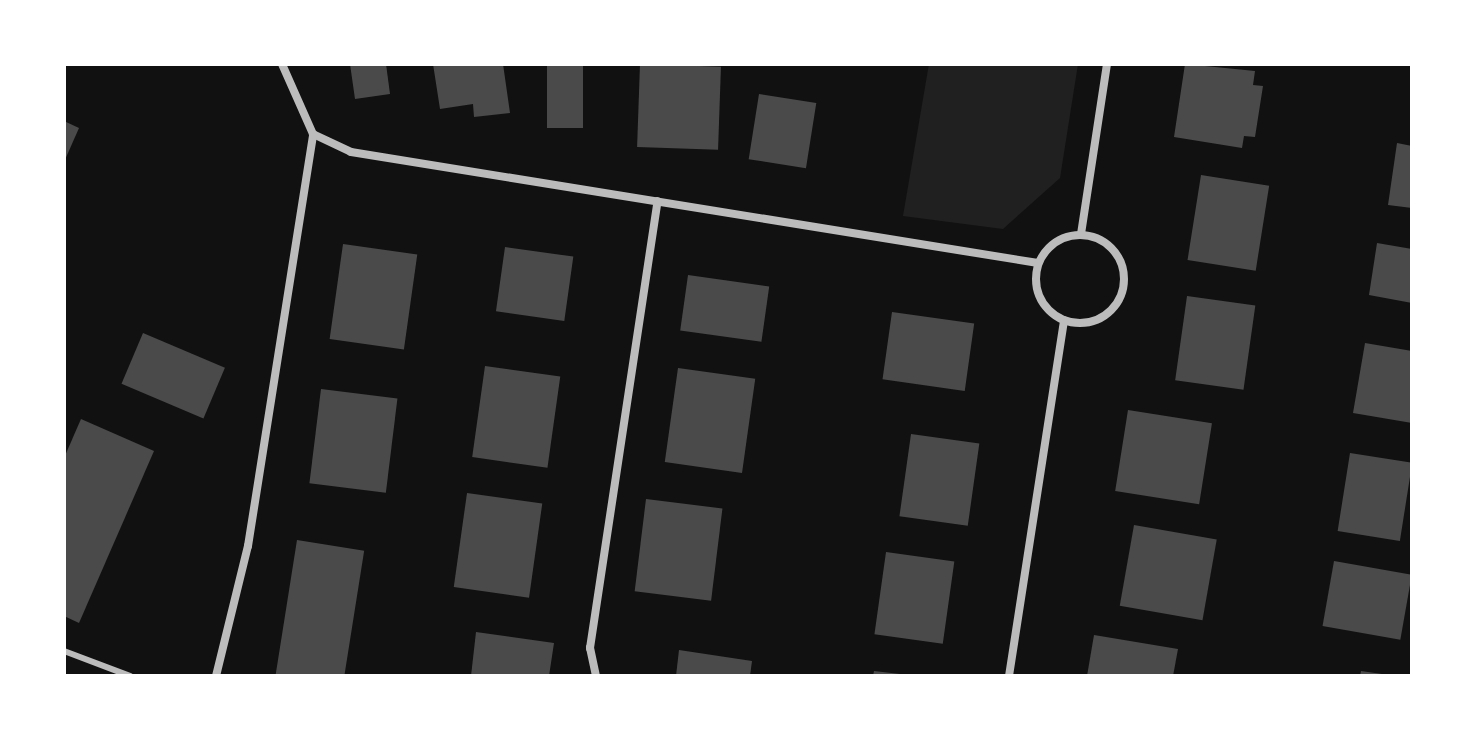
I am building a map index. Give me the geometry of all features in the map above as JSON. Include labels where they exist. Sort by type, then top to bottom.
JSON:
[{"type":"street","points":[[216,676],[248,546],[313,134],[282,64]]},
{"type":"street","points":[[1081,234],[1107,64]]},
{"type":"street","points":[[313,134],[351,152],[1038,263]]},
{"type":"street","points":[[596,676],[590,648],[658,201]]},
{"type":"street","points":[[1081,234],[1115,251],[1124,287],[1102,318],[1064,320],[1045,307],[1036,286],[1038,263],[1063,237],[1081,234]]},
{"type":"street","points":[[1009,676],[1064,320]]},
{"type":"lane","points":[[64,651],[130,676]]},
{"type":"shaded area","points":[[929,64],[1078,64],[1060,178],[1003,229],[903,216]]},
{"type":"building","points":[[350,64],[386,64],[390,94],[355,99]]},
{"type":"building","points":[[433,64],[503,64],[510,113],[474,117],[473,104],[440,109]]},
{"type":"building","points":[[547,64],[583,64],[583,128],[547,128]]},
{"type":"building","points":[[640,64],[721,67],[718,150],[637,147]]},
{"type":"building","points":[[1185,64],[1255,71],[1253,85],[1263,86],[1255,137],[1244,136],[1242,148],[1174,137]]},
{"type":"building","points":[[759,94],[816,103],[806,168],[749,159]]},
{"type":"building","points":[[64,121],[79,128],[64,162]]},
{"type":"building","points":[[1397,143],[1412,146],[1412,208],[1388,205]]},
{"type":"building","points":[[1201,175],[1269,186],[1256,271],[1188,260]]},
{"type":"building","points":[[1377,243],[1412,249],[1412,303],[1369,295]]},
{"type":"building","points":[[343,244],[417,254],[404,350],[330,339]]},
{"type":"building","points":[[505,247],[573,257],[564,321],[496,311]]},
{"type":"building","points":[[688,275],[769,286],[761,342],[680,330]]},
{"type":"building","points":[[1187,296],[1255,306],[1243,390],[1175,380]]},
{"type":"building","points":[[892,312],[974,324],[965,391],[883,379]]},
{"type":"building","points":[[143,333],[225,368],[203,418],[122,384]]},
{"type":"building","points":[[1365,343],[1412,351],[1412,423],[1353,413]]},
{"type":"building","points":[[485,366],[560,377],[547,468],[472,457]]},
{"type":"building","points":[[678,368],[755,379],[742,473],[665,462]]},
{"type":"building","points":[[321,389],[397,398],[386,493],[309,483]]},
{"type":"building","points":[[1128,410],[1212,423],[1199,504],[1115,491]]},
{"type":"building","points":[[81,419],[154,451],[79,623],[64,616],[64,458]]},
{"type":"building","points":[[911,434],[979,444],[968,526],[899,516]]},
{"type":"building","points":[[1350,453],[1412,463],[1400,541],[1338,531]]},
{"type":"building","points":[[467,493],[542,504],[529,598],[454,587]]},
{"type":"building","points":[[646,499],[722,508],[711,601],[635,591]]},
{"type":"building","points":[[1134,525],[1217,540],[1202,620],[1120,606]]},
{"type":"building","points":[[297,540],[364,551],[344,676],[275,676]]},
{"type":"building","points":[[886,552],[954,562],[943,644],[874,634]]},
{"type":"building","points":[[1334,561],[1412,575],[1400,640],[1323,626]]},
{"type":"building","points":[[476,632],[554,643],[549,676],[471,676]]},
{"type":"building","points":[[1094,635],[1178,649],[1173,676],[1087,676]]},
{"type":"building","points":[[679,650],[752,661],[750,676],[676,676]]},
{"type":"building","points":[[874,671],[900,674],[900,676],[873,676]]},
{"type":"building","points":[[1361,671],[1382,674],[1382,676],[1360,676]]}]
